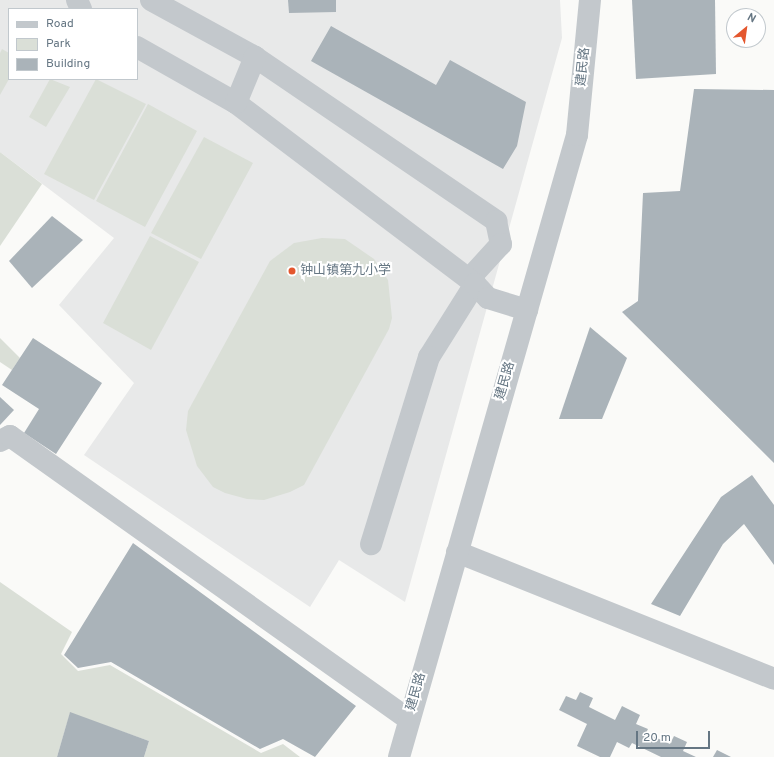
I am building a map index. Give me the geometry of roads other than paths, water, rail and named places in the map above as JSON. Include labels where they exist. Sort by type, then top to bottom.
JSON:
[{"type":"street","points":[[151,0],[255,57],[496,221],[501,244],[472,281],[429,357],[371,544]]},
{"type":"street","name":"建民路","points":[[399,757],[577,135],[590,0]]},
{"type":"street","points":[[138,48],[236,103],[472,281],[488,298],[527,310]]},
{"type":"street","points":[[236,103],[255,57]]},
{"type":"street","points":[[0,441],[10,436],[409,720]]},
{"type":"street","points":[[457,552],[774,679]]},
{"type":"place","name":"钟山镇第九小学","points":[[292,271]]}]
